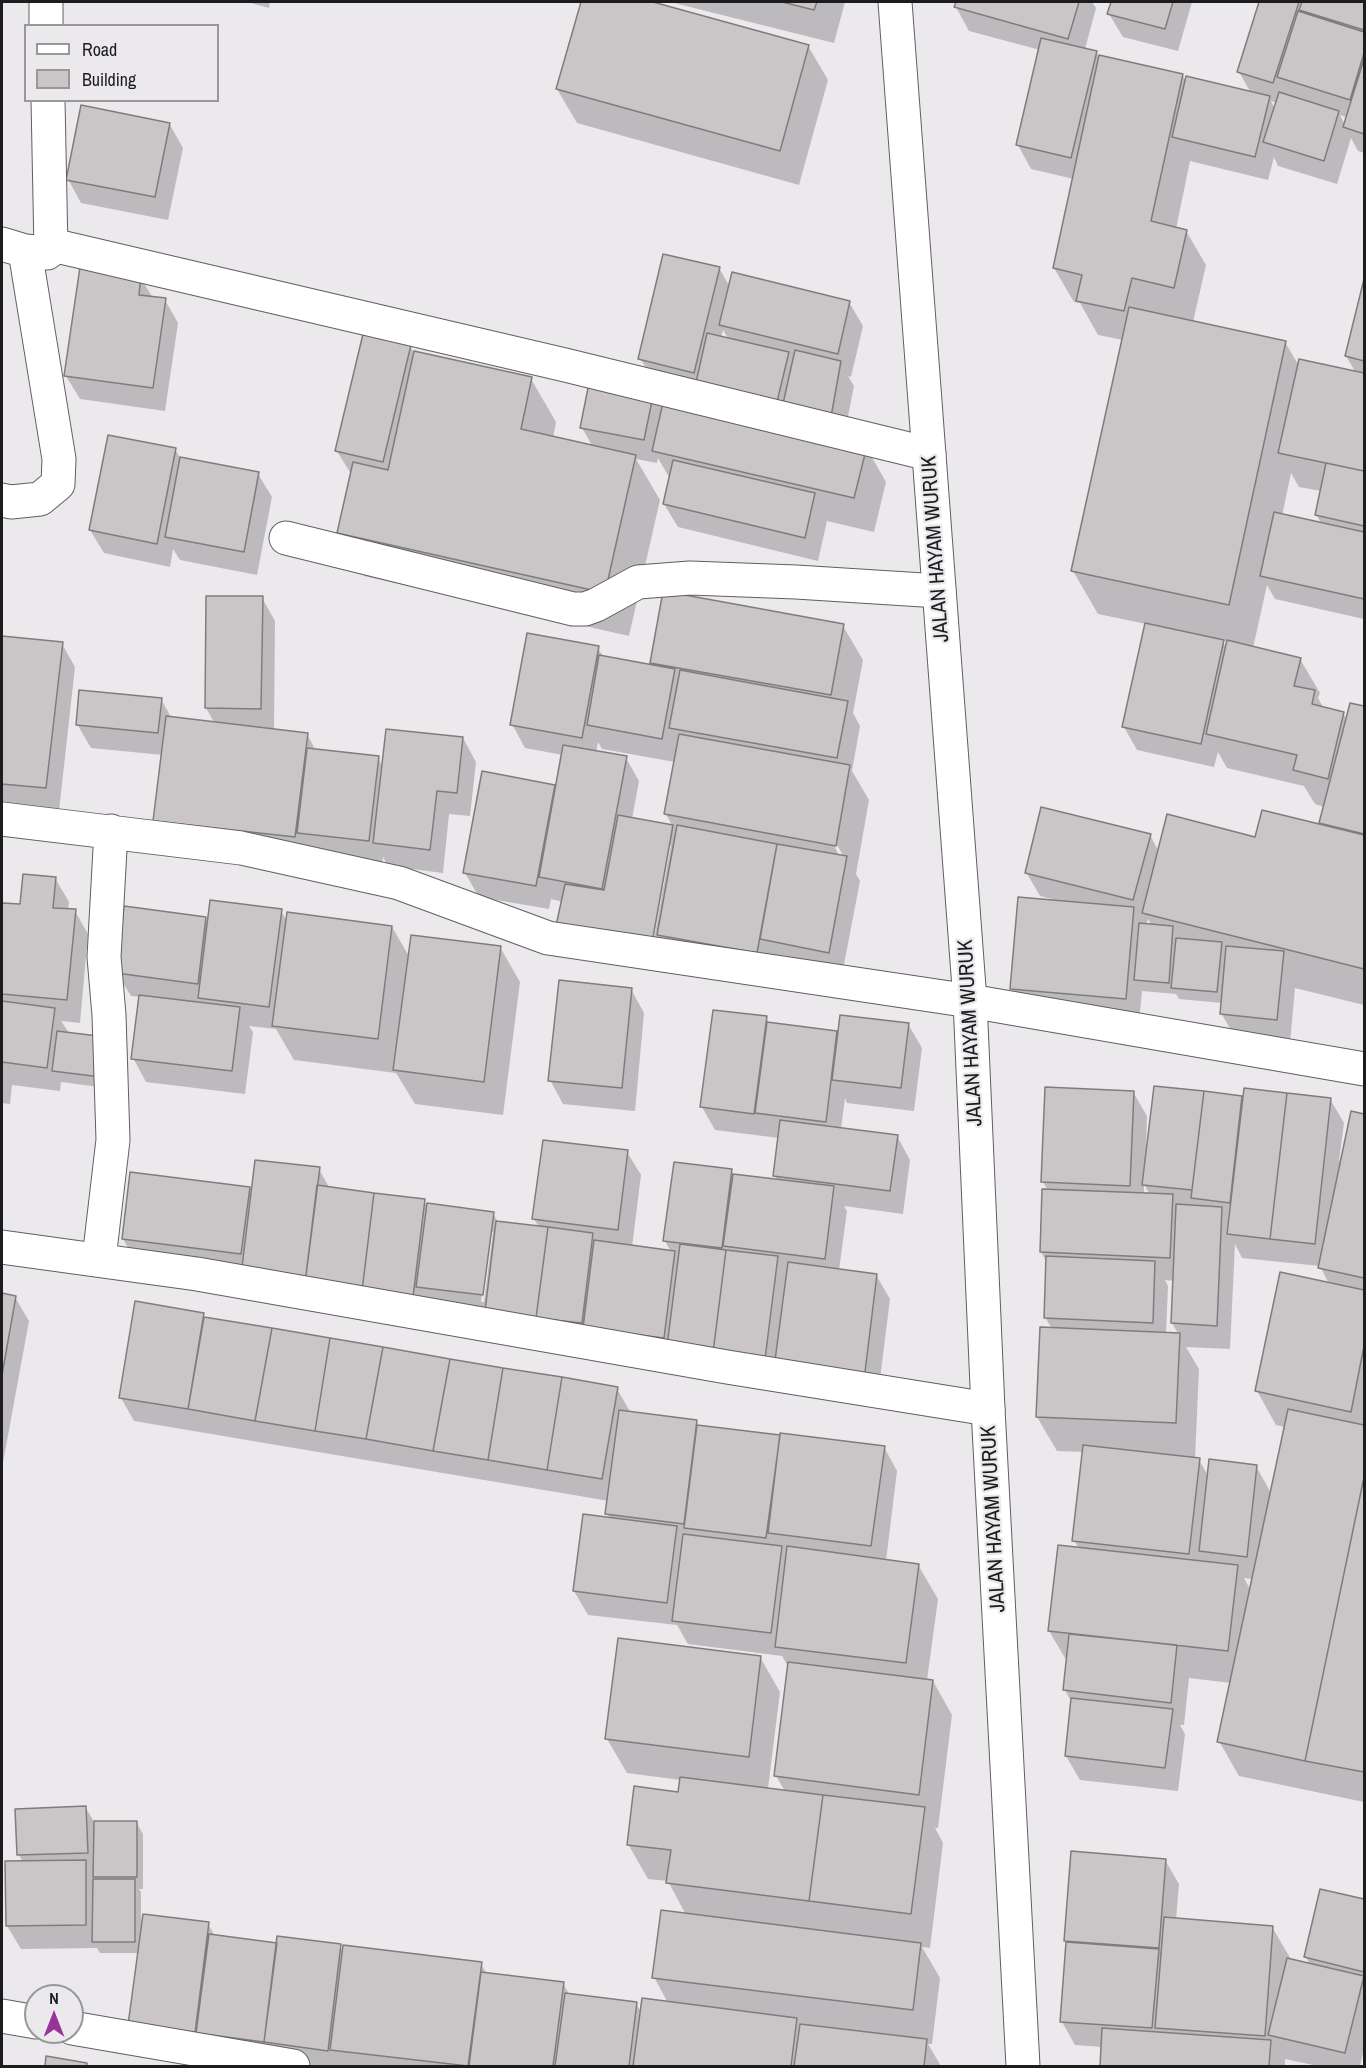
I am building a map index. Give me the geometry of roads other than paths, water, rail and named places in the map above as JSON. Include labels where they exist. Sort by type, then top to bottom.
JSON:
[{"type":"street","points":[[46,2],[46,24]]},
{"type":"street","name":"JALAN HAYAM WURUK","points":[[896,2],[970,1001],[988,1409],[1023,2067]]},
{"type":"street","points":[[2,500],[11,502],[40,499],[58,484],[59,459],[26,247],[48,102]]},
{"type":"street","points":[[26,247],[553,362],[929,454]]},
{"type":"street","points":[[286,538],[573,609],[585,609],[638,582],[690,578],[939,591]]},
{"type":"street","points":[[2,819],[241,848],[399,883],[548,938],[970,1001],[1365,1069]]},
{"type":"street","points":[[99,1259],[112,1140],[109,1015],[104,957],[111,831]]},
{"type":"street","points":[[2,1246],[197,1274],[727,1367],[988,1409]]},
{"type":"street","points":[[2,2016],[24,2020]]},
{"type":"street","points":[[84,2030],[293,2067]]}]
